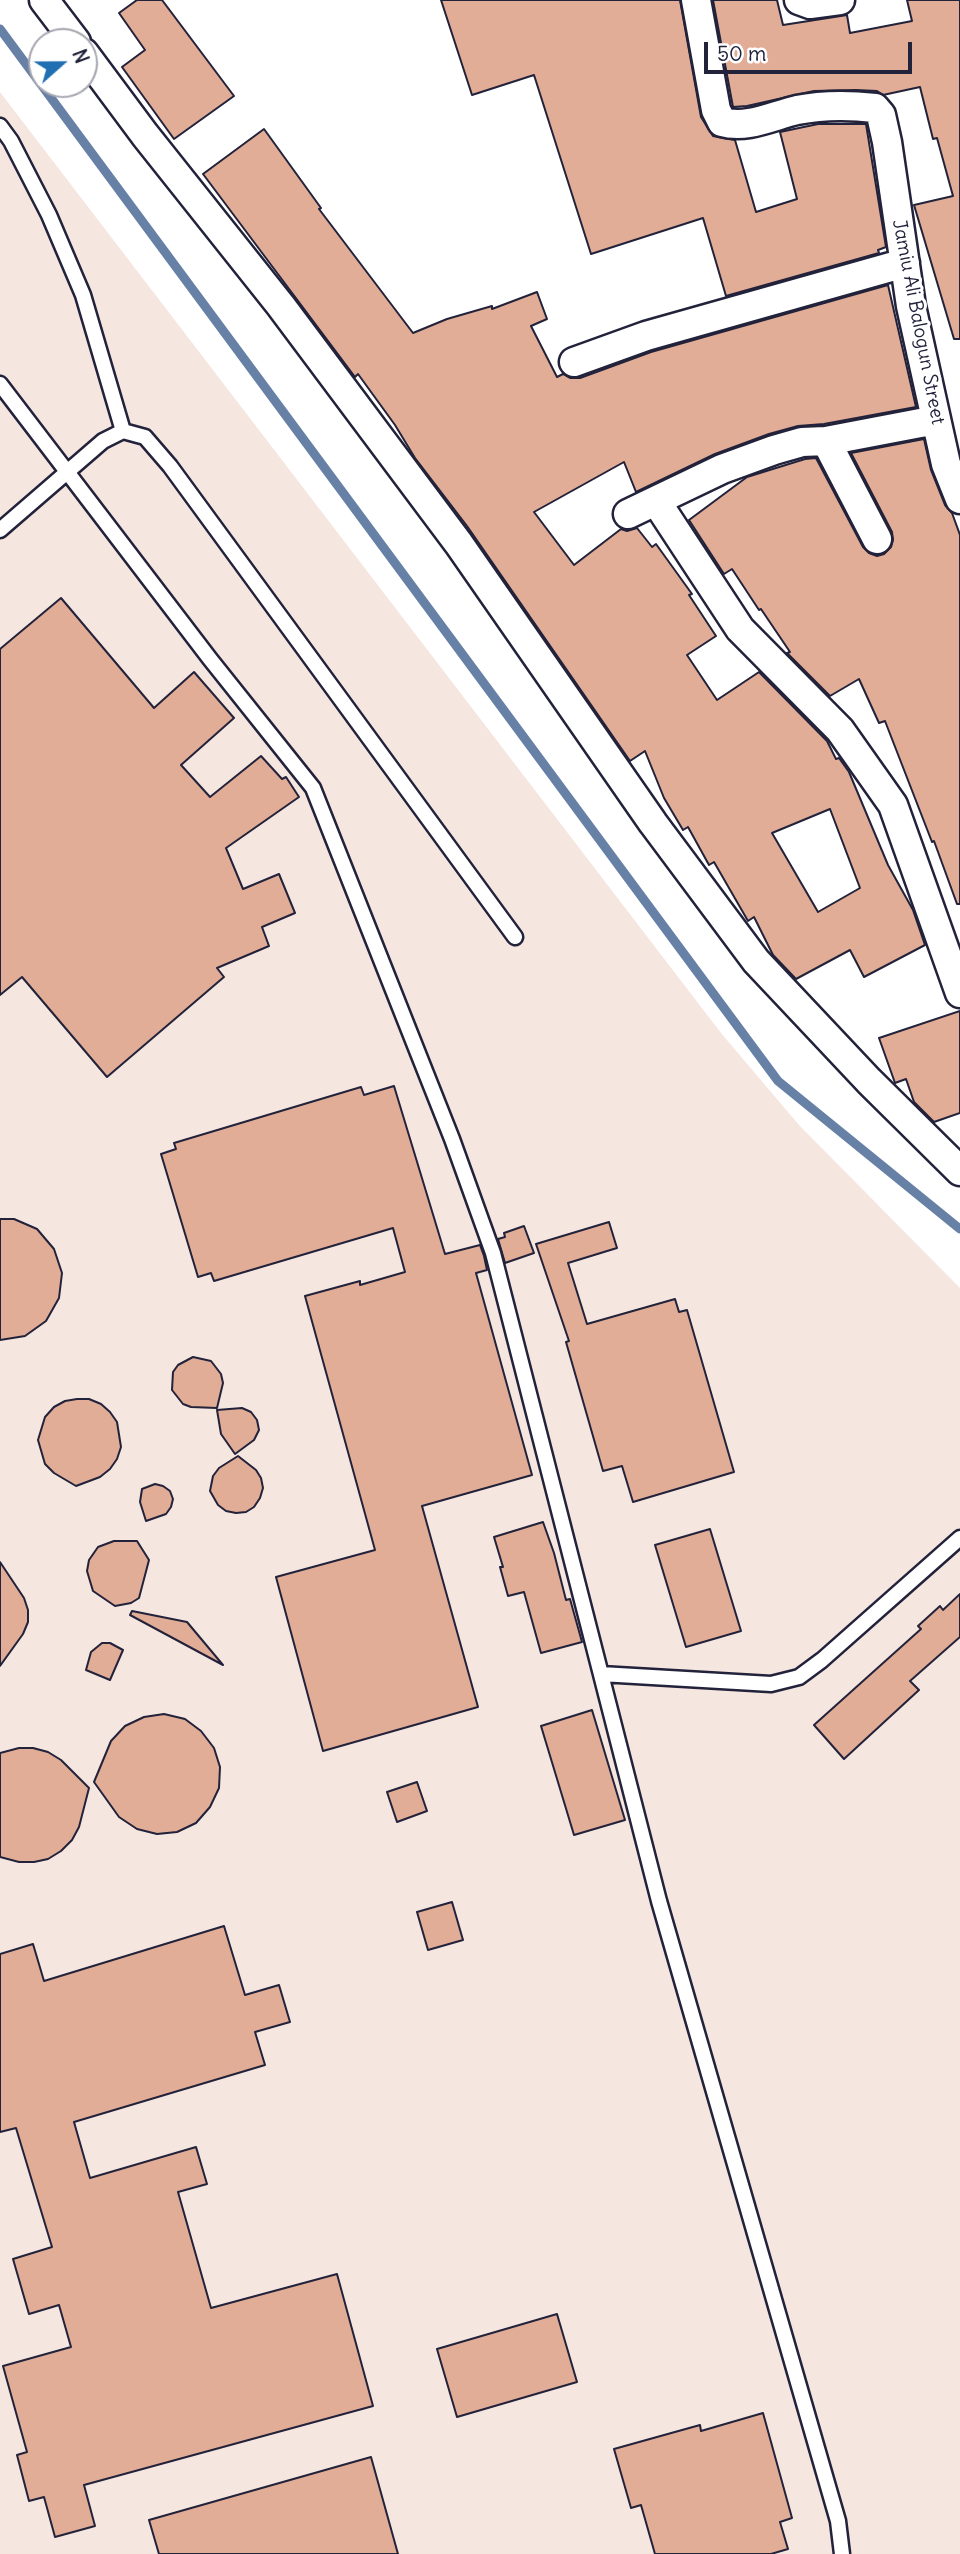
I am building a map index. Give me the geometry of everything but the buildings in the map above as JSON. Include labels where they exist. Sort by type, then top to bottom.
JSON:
[{"type":"street","points":[[44,0],[65,28]]},
{"type":"street","name":"Jamiu Ali Balogun Street","points":[[696,0],[716,110],[722,122],[736,126],[799,110],[834,106],[875,108],[881,115],[911,306],[946,464],[960,499]]},
{"type":"street","points":[[799,0],[810,4],[840,0]]},
{"type":"street","points":[[98,72],[281,306],[459,544],[653,823],[756,961],[869,1081],[960,1171]]},
{"type":"street","points":[[574,362],[646,336],[905,263]]},
{"type":"street","points":[[628,514],[722,470],[774,450],[802,442],[826,441],[936,420]]},
{"type":"street","points":[[826,441],[877,538]]},
{"type":"street","points":[[656,501],[740,629],[840,730],[893,805],[960,993]]},
{"type":"lane","points":[[0,126],[12,141],[49,215],[83,295],[123,431]]},
{"type":"lane","points":[[0,384],[67,474],[313,788],[452,1139],[493,1253],[659,1901],[838,2521],[842,2554]]},
{"type":"lane","points":[[0,530],[103,441],[123,431],[145,437],[170,466],[515,937]]},
{"type":"lane","points":[[601,1674],[771,1685],[799,1677],[822,1660],[960,1538]]},
{"type":"shaded area","points":[[0,92],[721,1033],[799,1125],[960,1288],[960,2554],[0,2554]]},
{"type":"waterway","points":[[0,29],[778,1081],[960,1229]]}]
